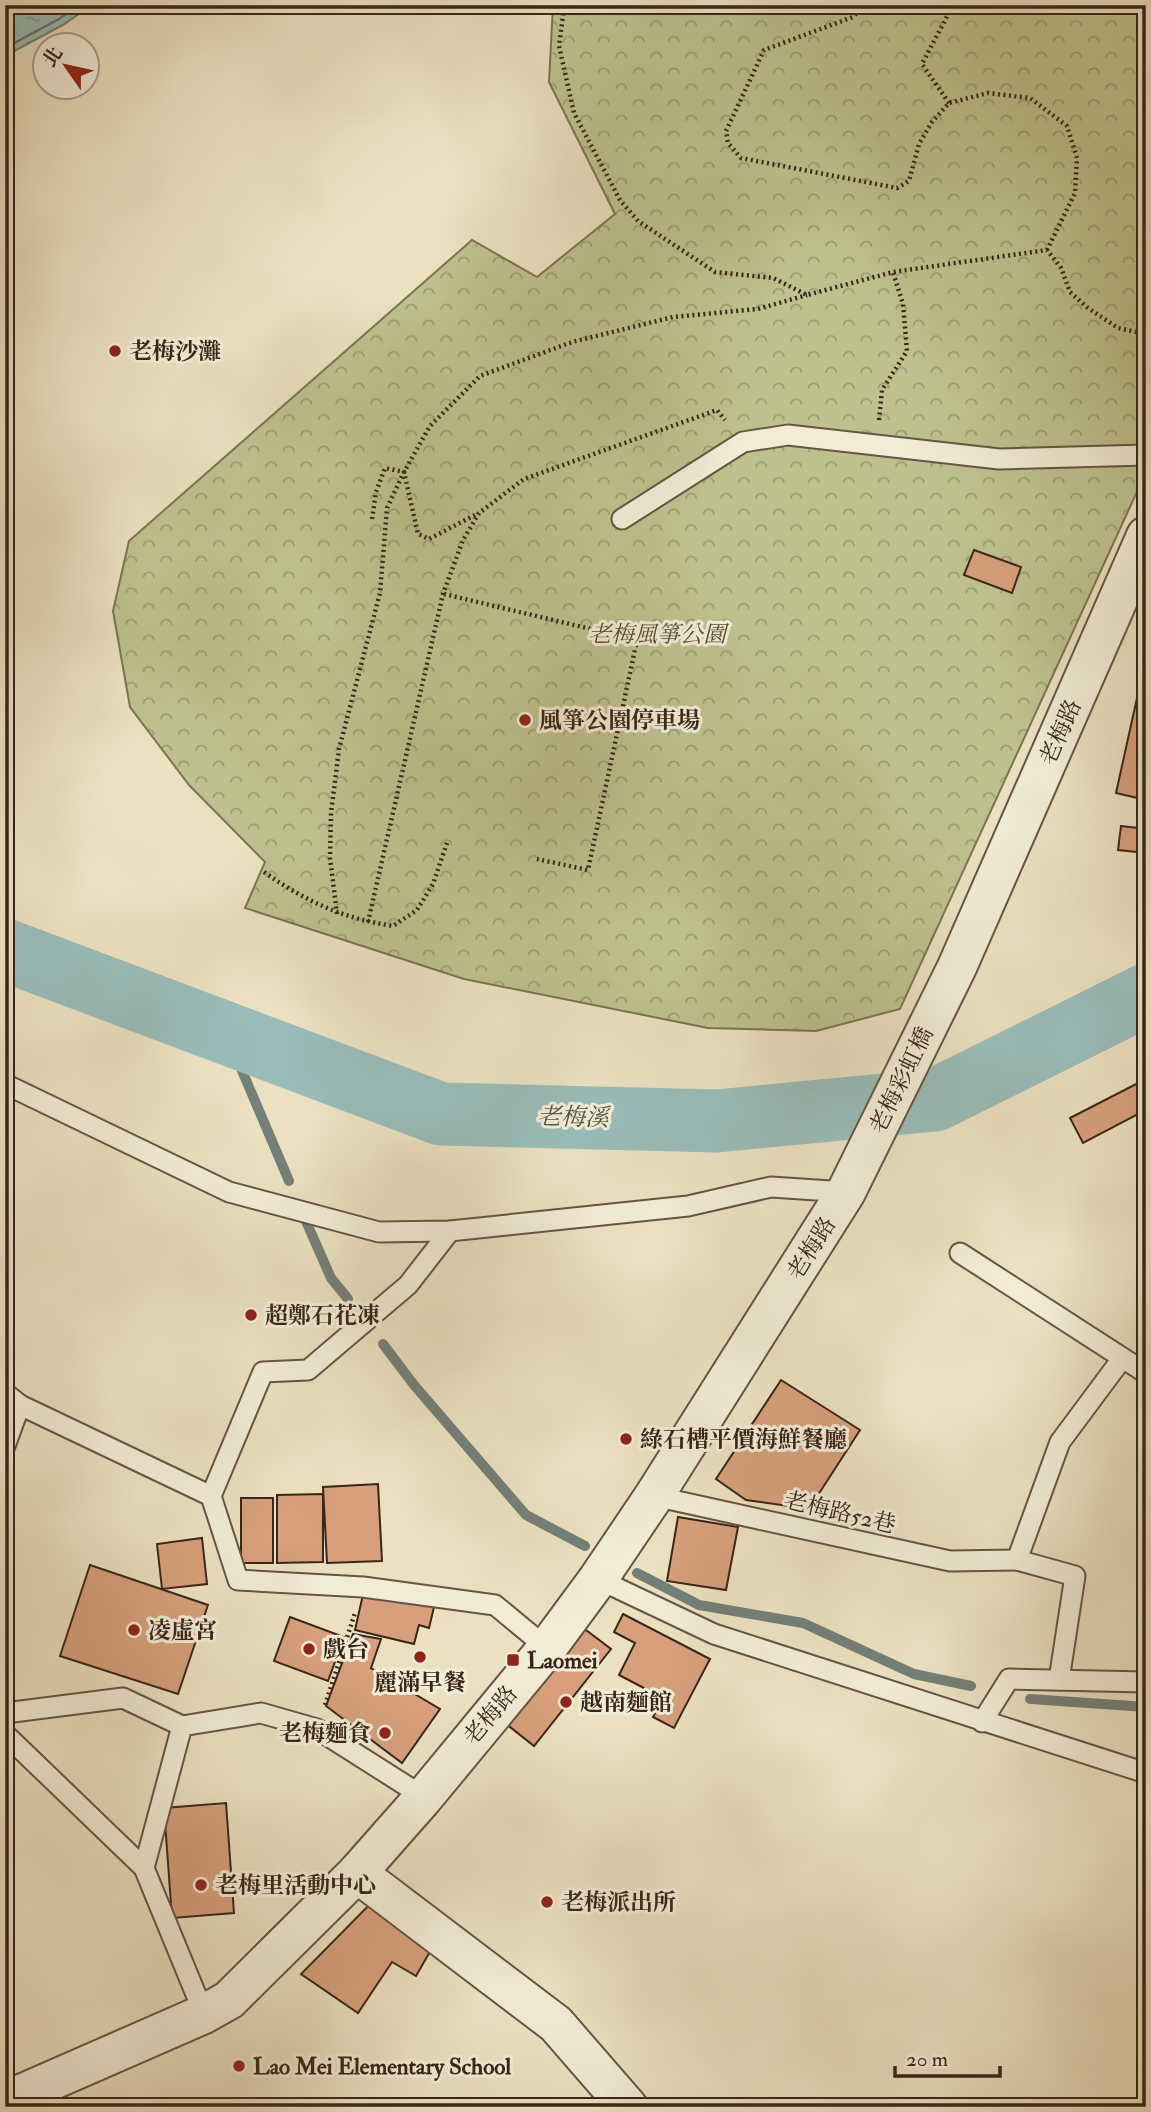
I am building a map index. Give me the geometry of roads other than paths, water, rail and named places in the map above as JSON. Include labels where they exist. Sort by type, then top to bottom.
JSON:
[{"type":"street","name":"老梅路","points":[[957,967],[1146,536]]},
{"type":"street","name":"老梅彩虹橋","points":[[846,1192],[957,967]]},
{"type":"street","name":"老梅路","points":[[5,2101],[204,2014],[229,2000],[357,1873],[424,1797],[547,1648],[598,1579],[654,1496],[846,1192]]},
{"type":"street","points":[[357,1873],[556,2024],[628,2107]]},
{"type":"lane","points":[[622,519],[743,442],[788,435],[999,459],[1146,455]]},
{"type":"lane","points":[[5,1084],[229,1192],[379,1232],[450,1231],[688,1206],[771,1187],[846,1192]]},
{"type":"lane","points":[[450,1231],[408,1285],[308,1370],[263,1372],[211,1496],[237,1580],[363,1587],[495,1605],[547,1648]]},
{"type":"lane","points":[[960,1253],[1121,1360],[1146,1373]]},
{"type":"lane","points":[[1017,1560],[1060,1442],[1121,1360]]},
{"type":"lane","points":[[5,1446],[13,1399],[211,1496]]},
{"type":"lane","name":"老梅路52巷","points":[[654,1496],[950,1561],[1017,1560],[1075,1576],[1059,1680]]},
{"type":"lane","points":[[598,1579],[714,1634],[1146,1773]]},
{"type":"lane","points":[[982,1722],[1009,1679],[1146,1682]]},
{"type":"lane","points":[[5,1713],[123,1698],[182,1726],[261,1713],[317,1729],[424,1797]]},
{"type":"lane","points":[[144,1868],[182,1726]]},
{"type":"lane","points":[[5,1734],[144,1868],[204,2014]]},
{"type":"water","points":[[5,5],[92,5],[50,32],[32,32],[32,42],[5,56]]},
{"type":"waterway","name":"老梅溪","points":[[5,950],[441,1114],[717,1121],[935,1100],[1146,995]]},
{"type":"waterway","points":[[226,1033],[289,1181]]},
{"type":"waterway","points":[[305,1219],[331,1278],[348,1299]]},
{"type":"waterway","points":[[383,1344],[414,1385],[526,1515],[585,1546]]},
{"type":"waterway","points":[[637,1573],[699,1605],[803,1623],[914,1674],[971,1686]]},
{"type":"waterway","points":[[1030,1699],[1146,1707]]},
{"type":"place","name":"老梅沙灘","points":[[115,351]]},
{"type":"place","name":"風箏公園停車場","points":[[525,720]]},
{"type":"place","name":"超鄭石花凍","points":[[251,1315]]},
{"type":"place","name":"綠石槽平價海鮮餐廳","points":[[626,1439]]},
{"type":"place","name":"凌虛宮","points":[[134,1630]]},
{"type":"place","name":"戲台","points":[[309,1649]]},
{"type":"place","name":"麗滿早餐","points":[[420,1657]]},
{"type":"place","name":"Laomei","points":[[513,1660]]},
{"type":"place","name":"越南麵館","points":[[566,1702]]},
{"type":"place","name":"老梅麵食","points":[[385,1733]]},
{"type":"place","name":"老梅里活動中心","points":[[201,1885]]},
{"type":"place","name":"老梅派出所","points":[[547,1902]]},
{"type":"place","name":"Lao Mei Elementary School","points":[[239,2066]]},
{"type":"park label","name":"老梅風箏公園","points":[[657,634]]}]
